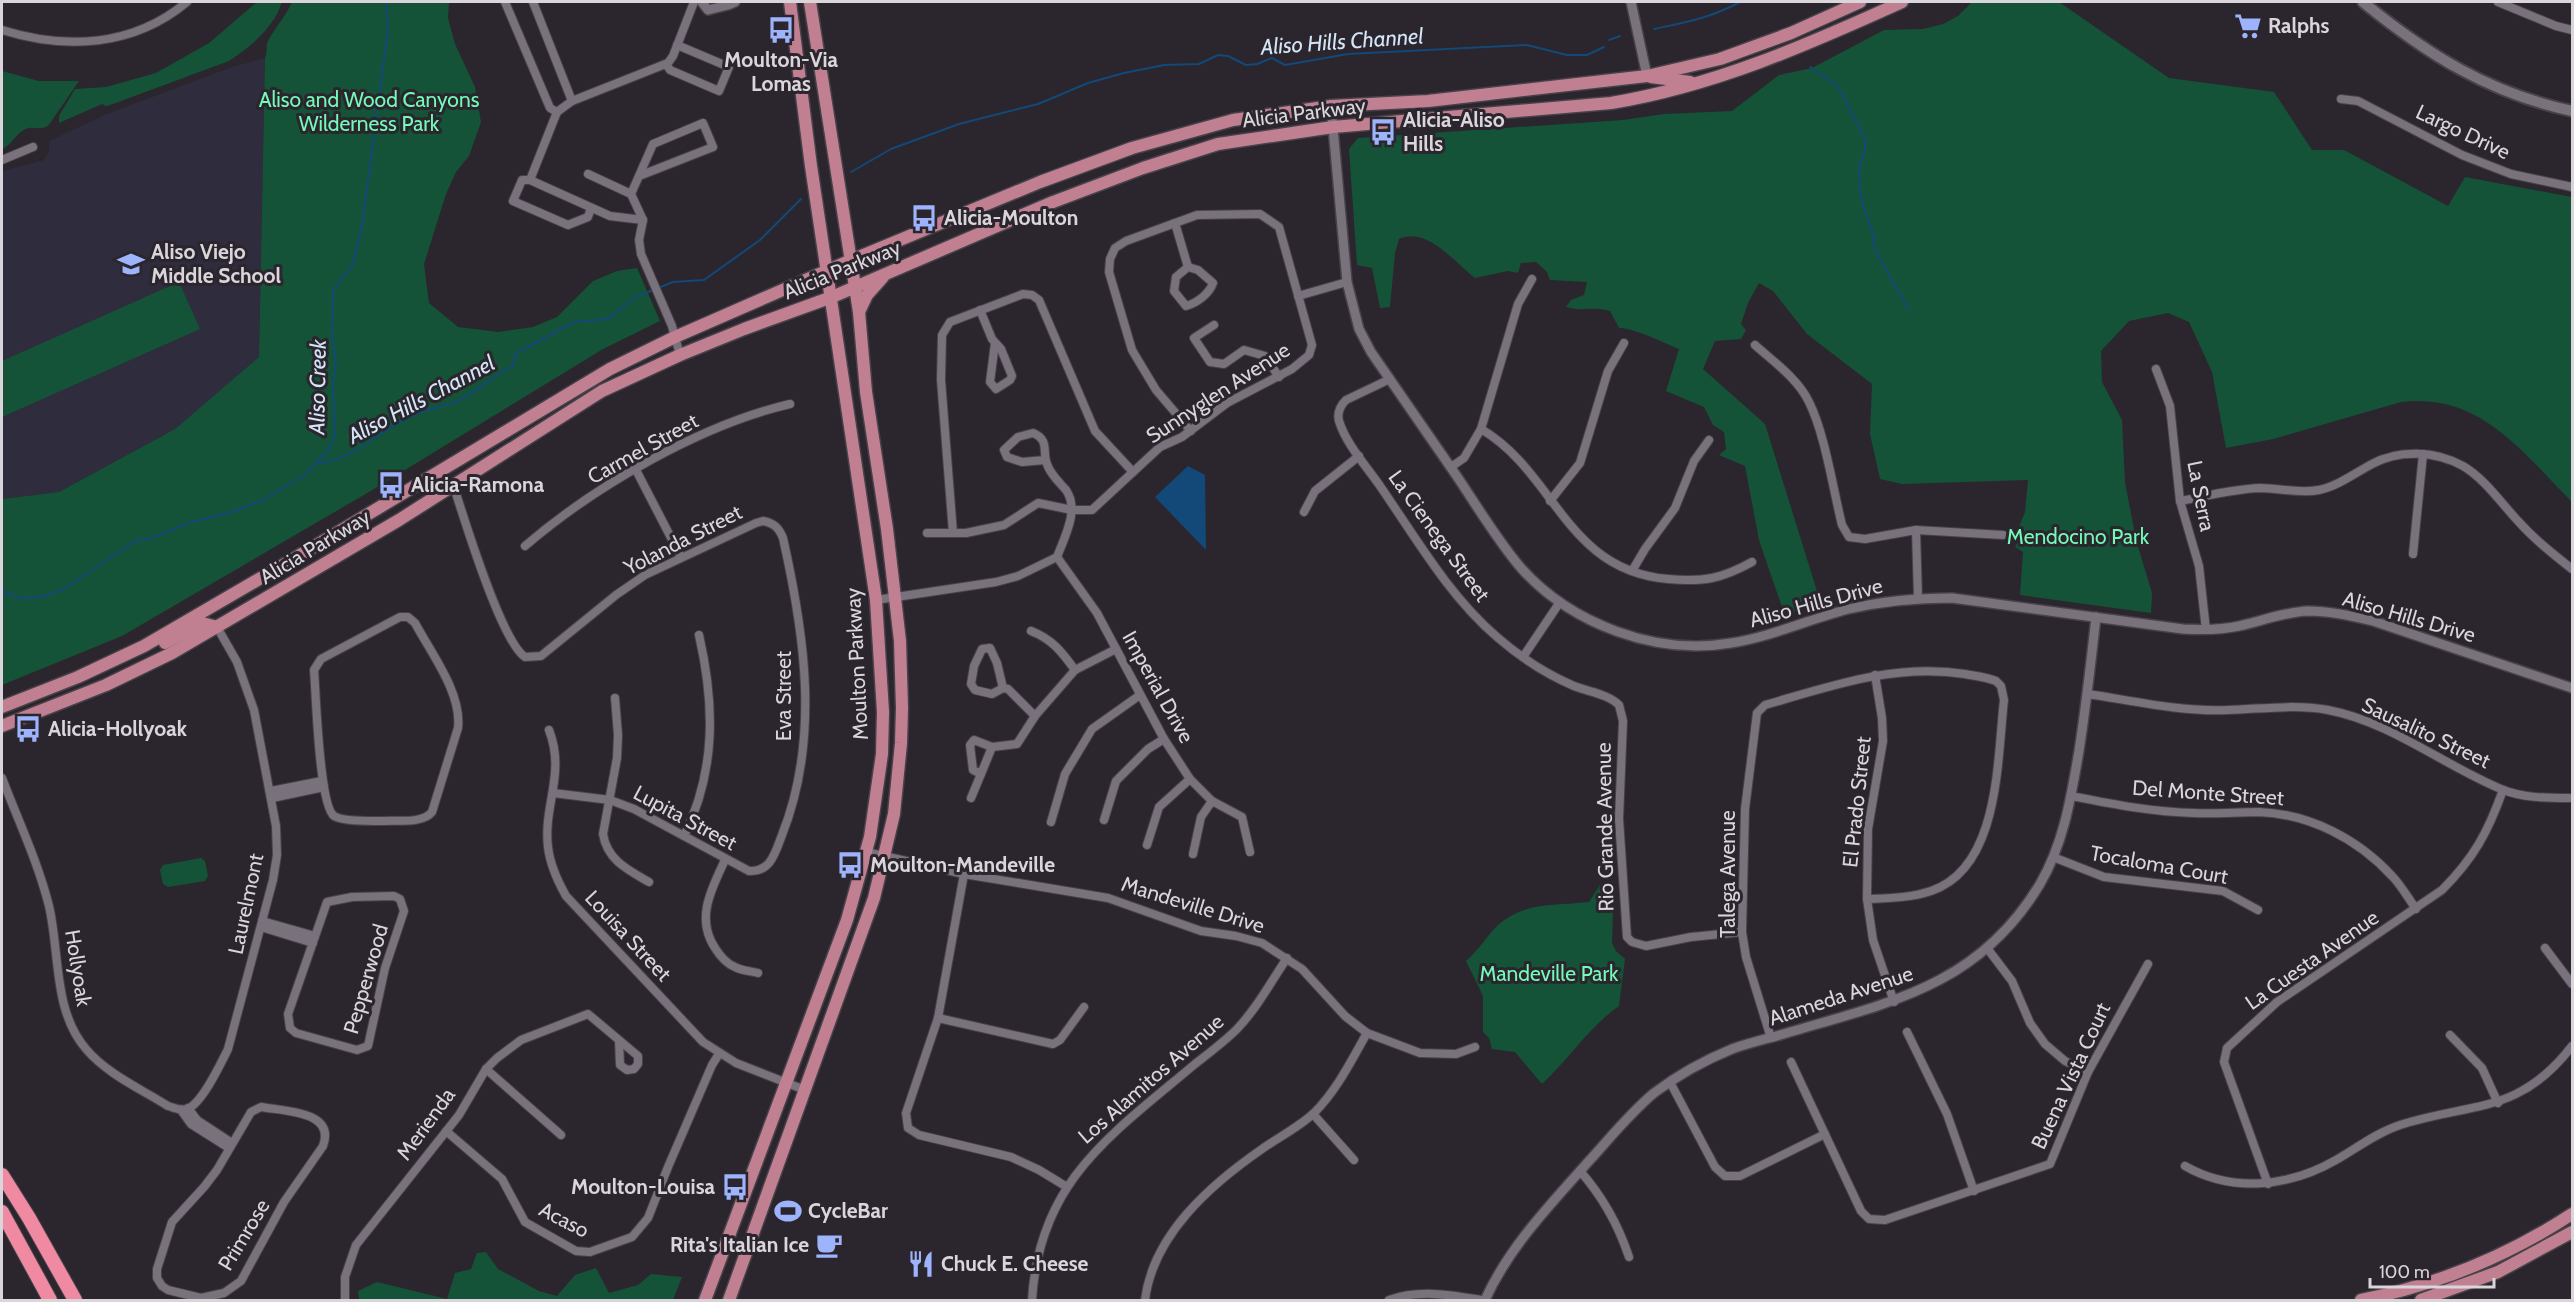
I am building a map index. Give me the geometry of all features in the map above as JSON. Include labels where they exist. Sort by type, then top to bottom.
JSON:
[{"type":"highway","points":[[2,1175],[75,1300]]},
{"type":"highway","points":[[2,1212],[50,1300]]},
{"type":"main road","name":"Moulton Parkway","points":[[705,1300],[847,920],[866,852],[882,743],[882,670],[876,600],[827,272],[790,2]]},
{"type":"main road","name":"Moulton Parkway","points":[[729,1300],[860,941],[885,857],[894,814],[902,720],[902,673],[895,597],[866,392],[859,312],[849,261],[810,2]]},
{"type":"main road","name":"Alicia Parkway","points":[[2,706],[99,668],[144,646],[610,369],[675,337],[849,261],[1040,182],[1132,148],[1233,120],[1331,106],[1428,101],[1647,76],[1720,59],[1791,33],[1860,2]]},
{"type":"main road","name":"Alicia Parkway","points":[[2,726],[106,685],[217,627],[369,538],[602,391],[680,355],[832,297],[1053,202],[1143,168],[1218,144],[1333,127],[1622,101],[1702,83],[1798,49],[1902,2]]},
{"type":"main road","points":[[2363,2],[2426,50],[2484,83],[2545,105],[2572,111]]},
{"type":"main road","points":[[1622,101],[1647,76],[1672,81],[1702,83]]},
{"type":"main road","points":[[859,312],[874,285],[888,272]]},
{"type":"main road","points":[[444,469],[453,484]]},
{"type":"main road","points":[[144,646],[157,648],[202,623],[217,627],[221,611],[277,577],[290,561]]},
{"type":"main road","points":[[2361,1300],[2414,1287],[2476,1265],[2530,1240],[2572,1214]]},
{"type":"main road","points":[[2421,1300],[2498,1272],[2572,1232]]},
{"type":"street","points":[[2,30],[46,42],[74,43],[100,40],[143,28],[187,2]]},
{"type":"street","points":[[506,2],[550,108],[558,112]]},
{"type":"street","points":[[533,2],[572,101]]},
{"type":"street","points":[[530,180],[558,112],[572,101],[666,64],[673,57],[698,2],[708,10],[735,2]]},
{"type":"street","points":[[1631,2],[1647,76]]},
{"type":"street","points":[[2498,2],[2556,26],[2572,30]]},
{"type":"street","points":[[666,64],[669,70],[719,91],[729,68],[677,45]]},
{"type":"street","name":"Largo Drive","points":[[2341,99],[2358,101],[2462,155],[2501,170],[2572,187]]},
{"type":"street","name":"Aliso Hills Drive","points":[[1331,106],[1347,282],[1359,329],[1390,379],[1522,569],[1560,602],[1589,620],[1625,634],[1660,643],[1695,646],[1730,644],[1847,610],[1880,602],[1918,598],[1952,598],[2206,630],[2307,611],[2341,613],[2373,621],[2572,688]]},
{"type":"street","points":[[631,194],[639,176],[654,144],[703,123],[714,147],[639,176]]},
{"type":"street","points":[[2,160],[33,147]]},
{"type":"street","points":[[588,174],[631,194],[644,220],[639,240],[642,257],[664,307],[680,355]]},
{"type":"street","points":[[591,208],[588,217],[568,225],[513,201],[522,180],[530,180],[610,216],[644,220]]},
{"type":"street","points":[[1191,431],[1156,390],[1132,350],[1109,272],[1110,259],[1115,248],[1126,241],[1197,215],[1260,214],[1279,228],[1298,296],[1347,282]]},
{"type":"street","points":[[1175,223],[1188,267]]},
{"type":"street","points":[[1188,267],[1198,270],[1213,283],[1210,291],[1186,306],[1174,291],[1176,277],[1188,267]]},
{"type":"street","points":[[1451,467],[1464,458],[1474,445],[1481,429],[1518,304],[1532,279]]},
{"type":"street","points":[[952,533],[941,380],[942,335],[950,322],[1023,294],[1032,295],[1039,300],[1095,431],[1133,472]]},
{"type":"street","name":"Sunnyglen Avenue","points":[[927,533],[966,533],[1004,525],[1038,503],[1072,510],[1092,510],[1160,447],[1191,431],[1227,403],[1279,377],[1309,355],[1312,350],[1298,296]]},
{"type":"street","points":[[980,310],[1012,376],[1010,380],[996,389],[990,382],[995,343]]},
{"type":"street","points":[[1214,325],[1194,338],[1210,362],[1224,364],[1244,350],[1266,356],[1279,377]]},
{"type":"street","points":[[1550,501],[1580,463],[1608,371],[1624,343]]},
{"type":"street","points":[[1755,345],[1795,381],[1809,402],[1817,423],[1844,531],[1849,537],[1857,539],[1916,530],[2003,535]]},
{"type":"street","name":"La Serra","points":[[2156,369],[2170,406],[2180,501],[2199,566],[2206,630]]},
{"type":"street","name":"La Cienega Street","points":[[1390,379],[1346,400],[1341,406],[1340,423],[1359,456],[1448,585],[1497,638],[1522,657],[1574,686],[1609,698],[1619,705]]},
{"type":"street","name":"Carmel Street","points":[[525,546],[546,528],[636,470],[736,420],[790,404]]},
{"type":"street","points":[[1481,429],[1513,452],[1589,547],[1632,571],[1656,578],[1704,580],[1727,576],[1752,562]]},
{"type":"street","points":[[876,600],[996,582],[1018,576],[1057,557],[1072,510],[1068,493],[1050,471],[1045,460],[1047,453],[1044,443],[1038,435],[1033,433],[1018,437],[1004,450],[1007,457],[1022,462],[1045,460]]},
{"type":"street","points":[[1632,571],[1675,508],[1694,461],[1709,440]]},
{"type":"street","points":[[2180,501],[2239,489],[2262,488],[2296,492],[2321,490],[2385,458],[2396,455],[2423,454],[2444,458],[2465,467],[2549,552],[2572,569]]},
{"type":"street","points":[[2413,554],[2423,454]]},
{"type":"street","points":[[1304,512],[1316,491],[1359,456]]},
{"type":"street","points":[[636,470],[681,557]]},
{"type":"street","name":"Yolanda Street","points":[[453,484],[502,623],[513,645],[525,657],[541,656],[616,595],[645,575],[756,523],[771,523]]},
{"type":"street","name":"Eva Street","points":[[764,869],[771,862],[787,823],[798,782],[806,700],[805,660],[798,602],[783,538],[779,530],[771,523]]},
{"type":"street","points":[[1916,530],[1918,598]]},
{"type":"street","name":"Imperial Drive","points":[[1057,557],[1097,613],[1164,739],[1190,779],[1212,801],[1242,817],[1250,852]]},
{"type":"street","points":[[1522,657],[1560,602]]},
{"type":"street","points":[[400,617],[408,618],[415,622],[454,696],[459,717],[432,812],[421,820],[367,821],[341,818],[334,816],[330,810],[323,784],[314,670],[316,663],[400,617]]},
{"type":"street","name":"Alameda Avenue","points":[[1484,1300],[1498,1271],[1519,1242],[1629,1116],[1670,1082],[1734,1048],[1894,1002],[1932,986],[1987,948],[2026,904],[2040,883],[2065,825],[2088,694],[2096,617]]},
{"type":"street","name":"Laurelmont","points":[[185,1109],[197,1100],[228,1049],[262,924],[277,855],[276,826],[271,794],[248,687],[217,627]]},
{"type":"street","points":[[1031,631],[1044,636],[1059,647],[1075,670]]},
{"type":"street","points":[[684,836],[701,796],[707,765],[710,707],[708,674],[699,634]]},
{"type":"street","points":[[1003,688],[997,663],[990,648],[982,650],[974,666],[971,684],[975,690],[992,694],[1008,688],[1035,716]]},
{"type":"street","points":[[981,774],[973,770],[970,745],[974,740],[992,747],[1017,744],[1035,716],[1075,670],[1116,649]]},
{"type":"street","points":[[1867,899],[1908,897],[1934,890],[1955,877],[1973,859],[1985,835],[1990,814],[2004,700],[2001,686],[1990,679],[1942,671],[1910,670],[1875,675]]},
{"type":"street","name":"Talega Avenue","points":[[1771,1038],[1746,957],[1742,932],[1745,809],[1756,718],[1760,708],[1771,703],[1875,675]]},
{"type":"street","name":"El Prado Street","points":[[1875,675],[1883,741],[1868,829],[1867,899],[1873,940],[1894,1002]]},
{"type":"street","name":"Sausalito Street","points":[[2088,694],[2192,709],[2228,710],[2279,706],[2328,710],[2379,727],[2503,790],[2541,798],[2569,798]]},
{"type":"street","points":[[1051,822],[1065,774],[1092,729],[1140,695]]},
{"type":"street","points":[[615,699],[617,758],[603,834],[605,847],[612,858],[649,882]]},
{"type":"street","name":"Rio Grande Avenue","points":[[1619,705],[1623,721],[1619,819],[1627,937],[1632,942],[1646,946],[1691,937],[1742,932]]},
{"type":"street","name":"Louisa Street","points":[[549,730],[557,760],[547,845],[553,871],[566,896],[703,1042],[720,1054],[806,1090]]},
{"type":"street","points":[[1104,820],[1116,781],[1148,749],[1164,739]]},
{"type":"street","points":[[970,798],[992,747]]},
{"type":"street","name":"Hollyoak","points":[[2,778],[48,905],[56,940],[62,995],[73,1032],[98,1063],[168,1106],[185,1109]]},
{"type":"street","points":[[1147,845],[1159,807],[1190,779]]},
{"type":"street","points":[[271,794],[323,784]]},
{"type":"street","name":"La Cuesta Avenue","points":[[2268,1184],[2224,1062],[2227,1048],[2277,1002],[2442,890],[2462,871],[2478,850],[2490,827],[2503,790]]},
{"type":"street","name":"Lupita Street","points":[[553,793],[609,800],[634,809],[725,860],[749,871],[764,869]]},
{"type":"street","name":"Del Monte Street","points":[[2071,796],[2144,810],[2195,813],[2260,812],[2295,817],[2328,828],[2363,848],[2393,876],[2416,909]]},
{"type":"street","points":[[1192,854],[1201,817],[1212,801]]},
{"type":"street","name":"Mandeville Drive","points":[[866,852],[964,874],[1108,898],[1201,931],[1236,936],[1262,943],[1287,958],[1316,982],[1345,1016],[1367,1033],[1420,1053],[1456,1054],[1475,1047]]},
{"type":"street","name":"Tocaloma Court","points":[[2053,857],[2104,877],[2223,891],[2258,910]]},
{"type":"street","points":[[725,860],[709,893],[705,910],[707,929],[712,943],[721,956],[735,967],[758,973]]},
{"type":"street","points":[[964,874],[938,1018],[906,1113],[908,1128],[919,1135],[1011,1157],[1067,1187]]},
{"type":"street","name":"Pepperwood","points":[[352,897],[394,897],[400,898],[404,904],[404,911],[385,968],[370,1041],[363,1049],[338,1046],[296,1033],[290,1028],[288,1014],[314,939],[324,906],[332,900],[352,897]]},
{"type":"street","points":[[262,924],[314,939]]},
{"type":"street","points":[[1987,948],[2012,981],[2030,1023],[2045,1044],[2065,1061],[2088,1072]]},
{"type":"street","points":[[2545,948],[2572,984]]},
{"type":"street","name":"Los Alamitos Avenue","points":[[1032,1300],[1041,1245],[1052,1214],[1086,1160],[1107,1138],[1236,1029],[1287,958]]},
{"type":"street","name":"Buena Vista Court","points":[[1825,1134],[1861,1211],[1869,1219],[1885,1220],[2050,1164],[2088,1072],[2134,985],[2148,964]]},
{"type":"street","points":[[938,1018],[1053,1044],[1060,1041],[1084,1007]]},
{"type":"street","name":"Merienda","points":[[345,1300],[345,1277],[356,1245],[446,1131],[486,1069],[497,1058],[521,1040],[588,1014],[619,1040]]},
{"type":"street","points":[[1907,1032],[1947,1114],[1974,1191]]},
{"type":"street","points":[[1145,1300],[1155,1263],[1184,1218],[1211,1189],[1236,1168],[1313,1114],[1340,1081],[1367,1033]]},
{"type":"street","points":[[2450,1035],[2482,1068],[2498,1103]]},
{"type":"street","points":[[2185,1166],[2204,1177],[2241,1183],[2268,1184],[2309,1173],[2398,1125],[2498,1103],[2521,1092],[2562,1059],[2572,1046]]},
{"type":"street","name":"Acaso","points":[[446,1131],[502,1179],[523,1219],[529,1225],[583,1252],[590,1252],[632,1237],[648,1218],[712,1065],[720,1054]]},
{"type":"street","points":[[1670,1082],[1715,1167],[1725,1176],[1740,1176],[1825,1134],[1791,1062]]},
{"type":"street","points":[[486,1069],[561,1135]]},
{"type":"street","name":"Primrose","points":[[255,1108],[312,1117],[320,1121],[325,1128],[326,1137],[322,1146],[284,1202],[241,1281],[234,1287],[214,1296],[201,1298],[168,1290],[157,1278],[157,1269],[166,1235],[172,1222],[204,1187],[230,1146],[255,1108]]},
{"type":"street","points":[[185,1109],[230,1146]]},
{"type":"street","points":[[1313,1114],[1354,1160]]},
{"type":"street","points":[[1580,1171],[1601,1194],[1620,1232],[1629,1257]]},
{"type":"street","points":[[1389,1300],[1419,1294],[1438,1294],[1484,1300]]},
{"type":"shaded area","name":"Aliso Viejo Middle School","points":[[265,58],[259,357],[175,429],[59,492],[2,499],[2,171],[44,160],[49,151],[49,141],[107,114],[232,67]]},
{"type":"green space","points":[[257,2],[282,2],[273,20],[261,36],[229,61],[113,104],[106,106],[102,104],[59,123],[59,116],[75,89],[106,87],[156,73],[209,43]]},
{"type":"green space","name":"Aliso and Wood Canyons Wilderness Park","points":[[292,2],[449,2],[448,18],[455,44],[475,87],[481,122],[469,156],[456,172],[446,194],[424,264],[429,303],[458,327],[498,332],[533,327],[557,317],[593,281],[617,271],[637,268],[660,321],[603,349],[369,492],[122,636],[2,685],[2,499],[59,492],[175,429],[259,357],[265,58],[268,41]]},
{"type":"green space","name":"Mendocino Park","points":[[1972,2],[2059,2],[2169,78],[2274,92],[2312,150],[2344,150],[2448,206],[2465,177],[2572,197],[2572,502],[2517,446],[2497,430],[2477,416],[2454,406],[2429,401],[2401,402],[2273,439],[2226,448],[2212,372],[2189,322],[2168,313],[2129,321],[2101,351],[2102,382],[2122,420],[2125,482],[2136,540],[2152,593],[2151,613],[2020,595],[2023,552],[2015,547],[2019,540],[2018,529],[2025,512],[2028,480],[1902,484],[1880,479],[1870,434],[1872,384],[1807,334],[1773,291],[1759,283],[1748,303],[1741,324],[1746,330],[1741,339],[1715,341],[1703,369],[1765,424],[1821,604],[1785,616],[1759,540],[1745,466],[1719,455],[1726,449],[1724,432],[1713,425],[1704,407],[1666,391],[1679,349],[1640,333],[1619,328],[1610,311],[1566,307],[1571,300],[1584,295],[1587,282],[1550,280],[1547,272],[1536,262],[1521,263],[1518,273],[1508,271],[1475,278],[1430,241],[1409,236],[1399,239],[1395,253],[1390,307],[1380,308],[1372,268],[1357,265],[1349,149],[1358,138],[1623,120],[1664,114],[1732,111],[1779,75],[1812,68],[1884,30],[1923,29],[1943,24],[1958,16]]},
{"type":"green space","points":[[2,71],[39,81],[79,81],[48,126],[24,130],[2,149]]},
{"type":"green space","points":[[179,282],[200,329],[2,417],[2,361]]},
{"type":"green space","points":[[201,858],[205,861],[208,876],[205,881],[168,887],[163,884],[160,870],[163,865]]},
{"type":"green space","name":"Mandeville Park","points":[[1614,883],[1612,943],[1616,951],[1625,959],[1619,1006],[1589,1033],[1542,1084],[1515,1052],[1492,1049],[1489,1038],[1483,1032],[1483,996],[1466,961],[1497,926],[1518,912],[1541,906],[1589,902],[1600,885]]},
{"type":"green space","points":[[486,1252],[498,1269],[539,1291],[557,1296],[575,1275],[596,1268],[609,1293],[638,1285],[651,1274],[682,1277],[673,1300],[359,1300],[358,1291],[377,1282],[447,1299],[455,1273],[471,1269],[477,1253]]},
{"type":"water","points":[[1188,466],[1205,475],[1206,550],[1155,497]]},
{"type":"waterway","name":"Aliso Creek","points":[[2,591],[20,598],[40,597],[62,590],[135,541],[152,538],[191,522],[235,511],[265,499],[306,474],[330,448],[335,434],[333,383],[336,362],[332,335],[333,291],[353,264],[362,226],[388,29],[386,2]]},
{"type":"waterway","name":"Aliso Hills Channel","points":[[1654,29],[1708,16],[1740,2]]},
{"type":"waterway","name":"Aliso Hills Channel","points":[[1609,40],[1620,36]]},
{"type":"waterway","name":"Aliso Hills Channel","points":[[851,172],[891,149],[959,124],[1038,104],[1088,83],[1124,73],[1164,65],[1199,64],[1218,55],[1228,56],[1246,65],[1257,64],[1272,58],[1285,65],[1348,54],[1527,45],[1567,55],[1587,55],[1604,47]]},
{"type":"waterway","points":[[1810,67],[1837,85],[1865,139],[1865,153],[1859,167],[1864,208],[1872,230],[1875,250],[1909,310]]},
{"type":"waterway","name":"Aliso Hills Channel","points":[[658,288],[673,282],[704,280],[760,240],[801,199]]},
{"type":"waterway","name":"Aliso Hills Channel","points":[[319,463],[349,454],[417,414],[458,401],[513,366],[515,354],[574,322],[608,319],[636,297],[653,290]]},
{"type":"place","name":"Ralphs","points":[[2248,26]]},
{"type":"place","name":"Moulton-Via Lomas","points":[[781,30]]},
{"type":"place","name":"Alicia-Aliso Hills","points":[[1383,132]]},
{"type":"place","name":"Alicia-Moulton","points":[[924,218]]},
{"type":"place","name":"Aliso Viejo Middle School","points":[[131,264]]},
{"type":"place","name":"Alicia-Ramona","points":[[391,485]]},
{"type":"place","name":"Alicia-Hollyoak","points":[[28,729]]},
{"type":"place","name":"Moulton-Mandeville","points":[[850,865]]},
{"type":"place","name":"Moulton-Louisa","points":[[735,1187]]},
{"type":"place","name":"CycleBar","points":[[788,1211]]},
{"type":"place","name":"Rita's Italian Ice","points":[[829,1245]]},
{"type":"place","name":"Chuck E. Cheese","points":[[921,1264]]}]
